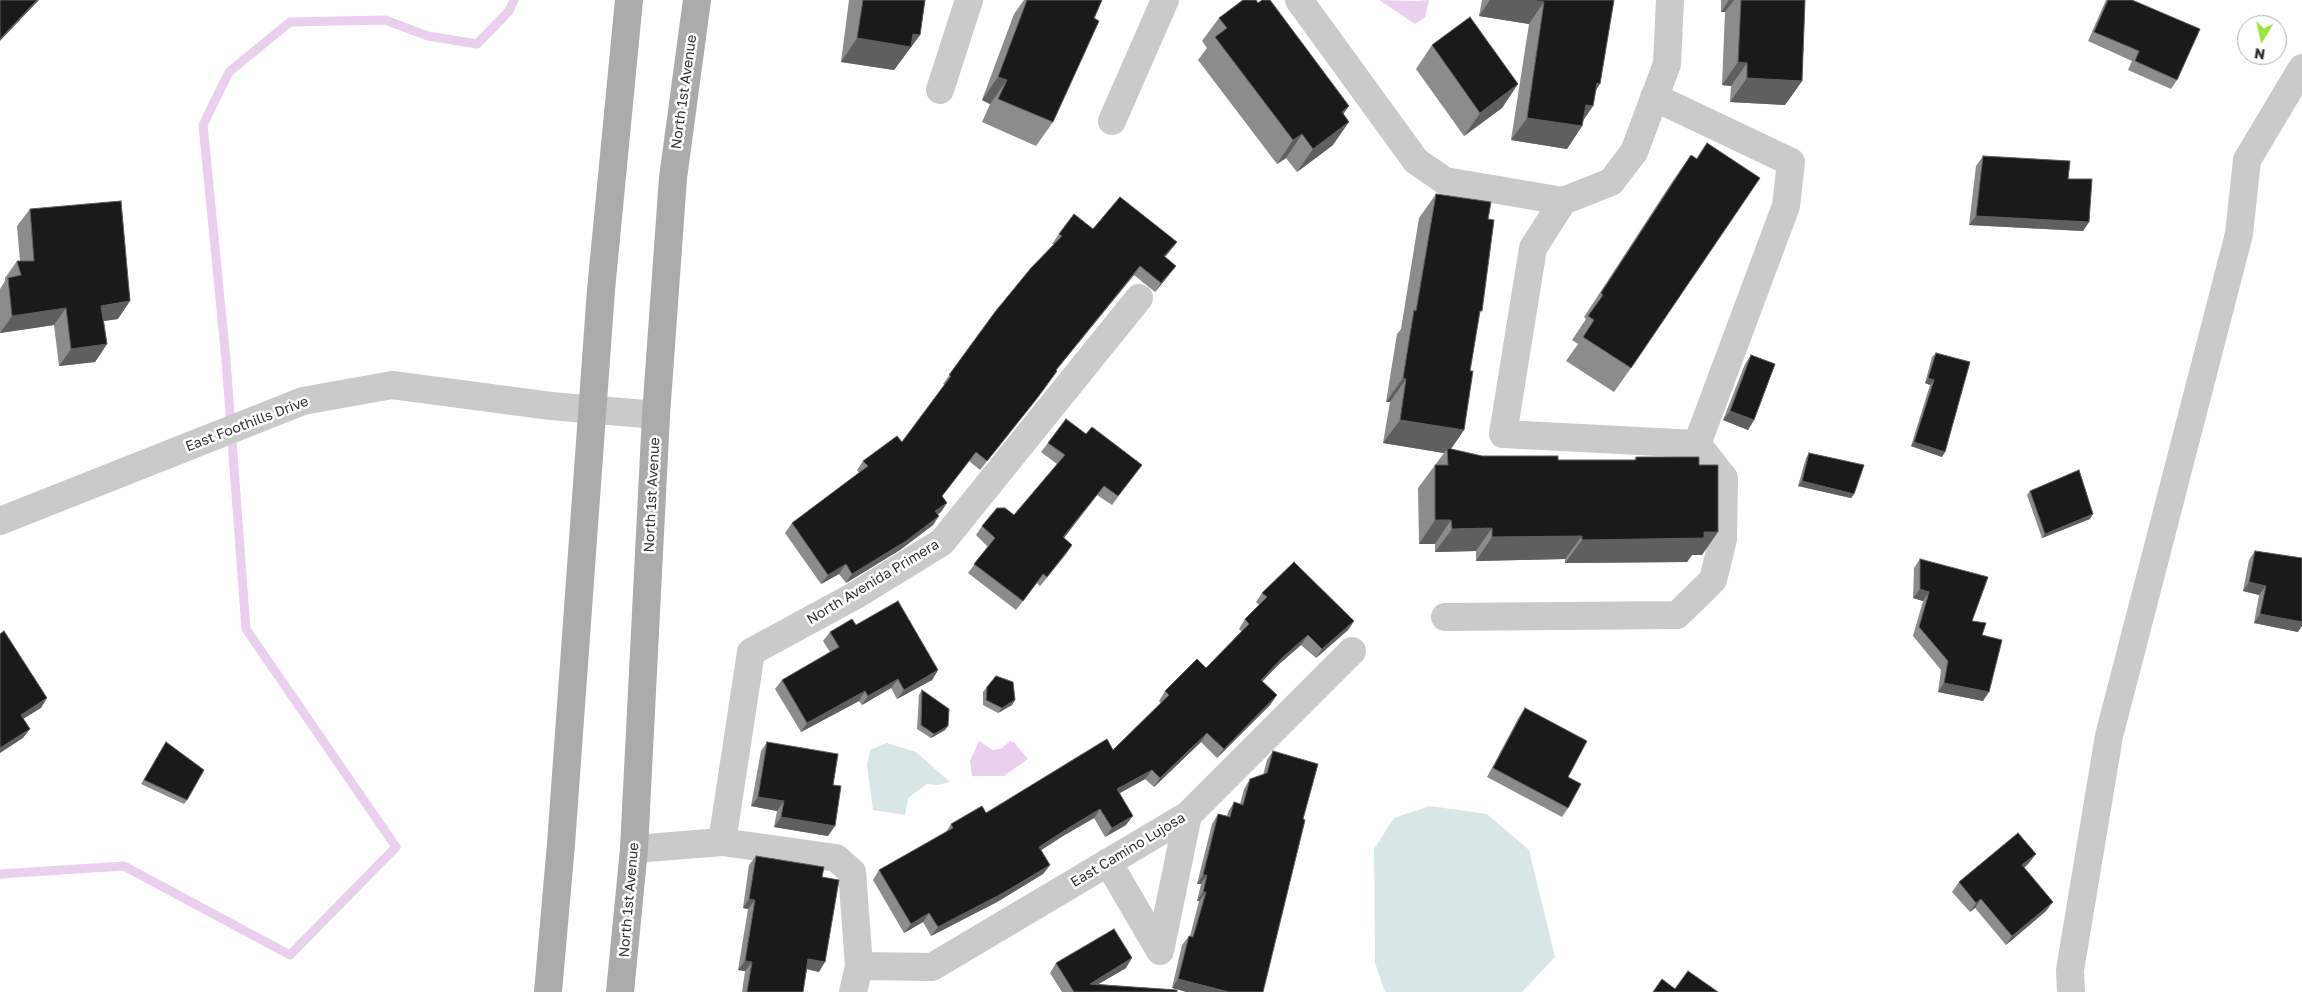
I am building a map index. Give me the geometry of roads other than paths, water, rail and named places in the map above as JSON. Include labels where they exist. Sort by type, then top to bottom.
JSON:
[{"type":"main road","points":[[548,992],[562,834],[592,410],[629,0]]},
{"type":"main road","name":"North 1st Avenue","points":[[620,992],[634,849],[656,415],[673,178],[698,0]]},
{"type":"street","points":[[940,90],[969,0]]},
{"type":"street","points":[[1112,121],[1165,0]]},
{"type":"street","points":[[1299,0],[1416,161],[1445,181],[1563,201],[1611,182],[1634,152],[1667,64],[1670,0]]},
{"type":"street","points":[[2071,992],[2070,970],[2109,736],[2239,234],[2247,160],[2302,68]]},
{"type":"street","points":[[1654,97],[1791,162],[1786,206],[1697,444]]},
{"type":"street","points":[[1445,617],[1677,615],[1713,580],[1723,539],[1724,478],[1697,444],[1503,434],[1533,248],[1563,201]]},
{"type":"street","name":"North Avenida Primera","points":[[722,842],[751,652],[856,594],[942,542],[1139,298]]},
{"type":"street","name":"East Foothills Drive","points":[[0,521],[302,401],[392,385],[551,406],[656,415]]},
{"type":"street","name":"East Camino Lujosa","points":[[858,966],[932,967],[1188,815],[1352,651]]},
{"type":"street","points":[[1108,862],[1160,951],[1188,815]]},
{"type":"street","points":[[634,849],[722,842],[836,858],[852,872],[858,966],[853,992]]},
{"type":"waterway","points":[[0,874],[124,866],[290,955],[396,847],[246,629],[226,360],[203,125],[229,72],[290,22],[385,20],[428,36],[477,44],[509,11],[514,0]]}]
